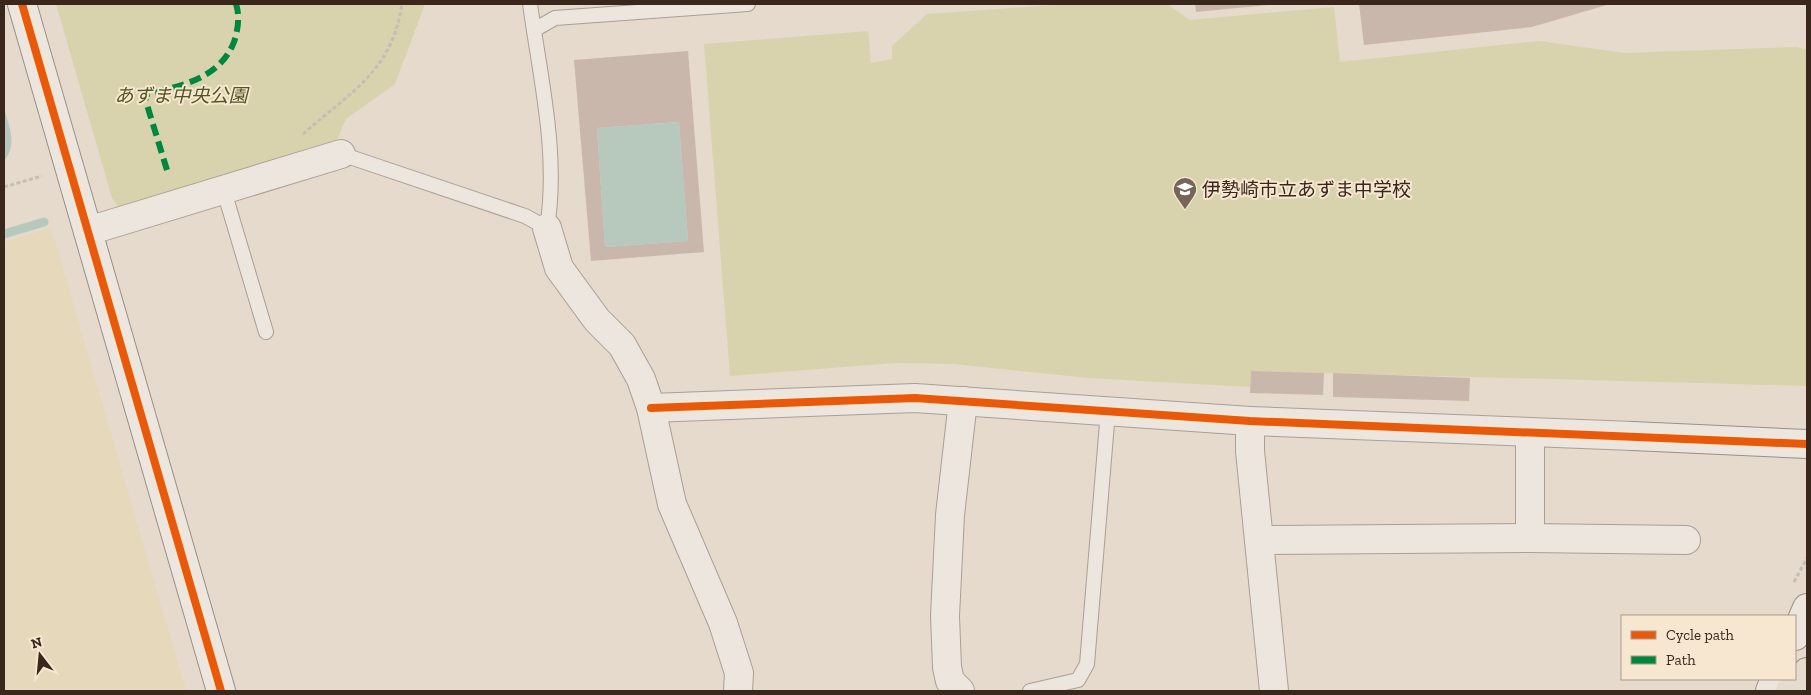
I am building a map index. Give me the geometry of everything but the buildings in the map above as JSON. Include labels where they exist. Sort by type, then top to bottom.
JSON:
[{"type":"main road","points":[[1790,691],[1807,672]]},
{"type":"street","points":[[22,4],[221,691]]},
{"type":"street","points":[[88,231],[341,154]]},
{"type":"street","points":[[547,228],[559,268],[597,320],[622,345],[641,380],[651,408],[672,504],[723,623],[739,673],[738,691]]},
{"type":"street","points":[[651,408],[915,398],[1250,421],[1807,444]]},
{"type":"street","points":[[960,691],[950,681],[947,668],[945,616],[950,515],[964,401]]},
{"type":"street","points":[[1250,421],[1250,451],[1274,691]]},
{"type":"street","points":[[1530,434],[1530,538]]},
{"type":"street","points":[[1259,540],[1530,538],[1686,540]]},
{"type":"street","points":[[1796,624],[1798,599]]},
{"type":"lane","points":[[341,154],[525,216],[547,228],[552,195],[550,151],[530,4]]},
{"type":"lane","points":[[534,30],[555,18],[748,4]]},
{"type":"lane","points":[[224,191],[266,332]]},
{"type":"lane","points":[[1030,691],[1078,680],[1086,664],[1108,411]]},
{"type":"path","points":[[298,138],[369,78],[386,55],[399,26],[402,4]]},
{"type":"path","points":[[4,187],[47,175]]},
{"type":"path","points":[[1798,599],[1807,558]]},
{"type":"shaded area","points":[[4,108],[10,129],[11,149],[4,161]]},
{"type":"shaded area","points":[[679,122],[688,241],[605,247],[597,128]]},
{"type":"shaded area","points":[[51,228],[186,691],[4,691],[4,242]]},
{"type":"green space","name":"あずま中央公園","points":[[56,4],[425,4],[395,84],[346,119],[336,142],[122,212],[112,198]]},
{"type":"green space","name":"伊勢崎市立あずま中学校","points":[[1068,4],[1167,4],[1190,20],[1334,7],[1340,62],[1539,41],[1625,53],[1797,47],[1807,50],[1807,386],[1251,371],[1250,387],[1088,378],[955,364],[894,363],[730,376],[704,44],[868,31],[871,63],[892,59],[892,46],[927,14]]},
{"type":"waterway","points":[[4,234],[44,222]]},
{"type":"marked path","points":[[167,170],[144,95],[184,84],[208,73],[219,65],[234,42],[238,18],[236,4]]},
{"type":"cycle path","points":[[22,4],[221,691]]},
{"type":"cycle path","points":[[651,408],[915,398],[1250,421],[1807,444]]},
{"type":"place","name":"伊勢崎市立あずま中学校","points":[[1185,210]]}]
